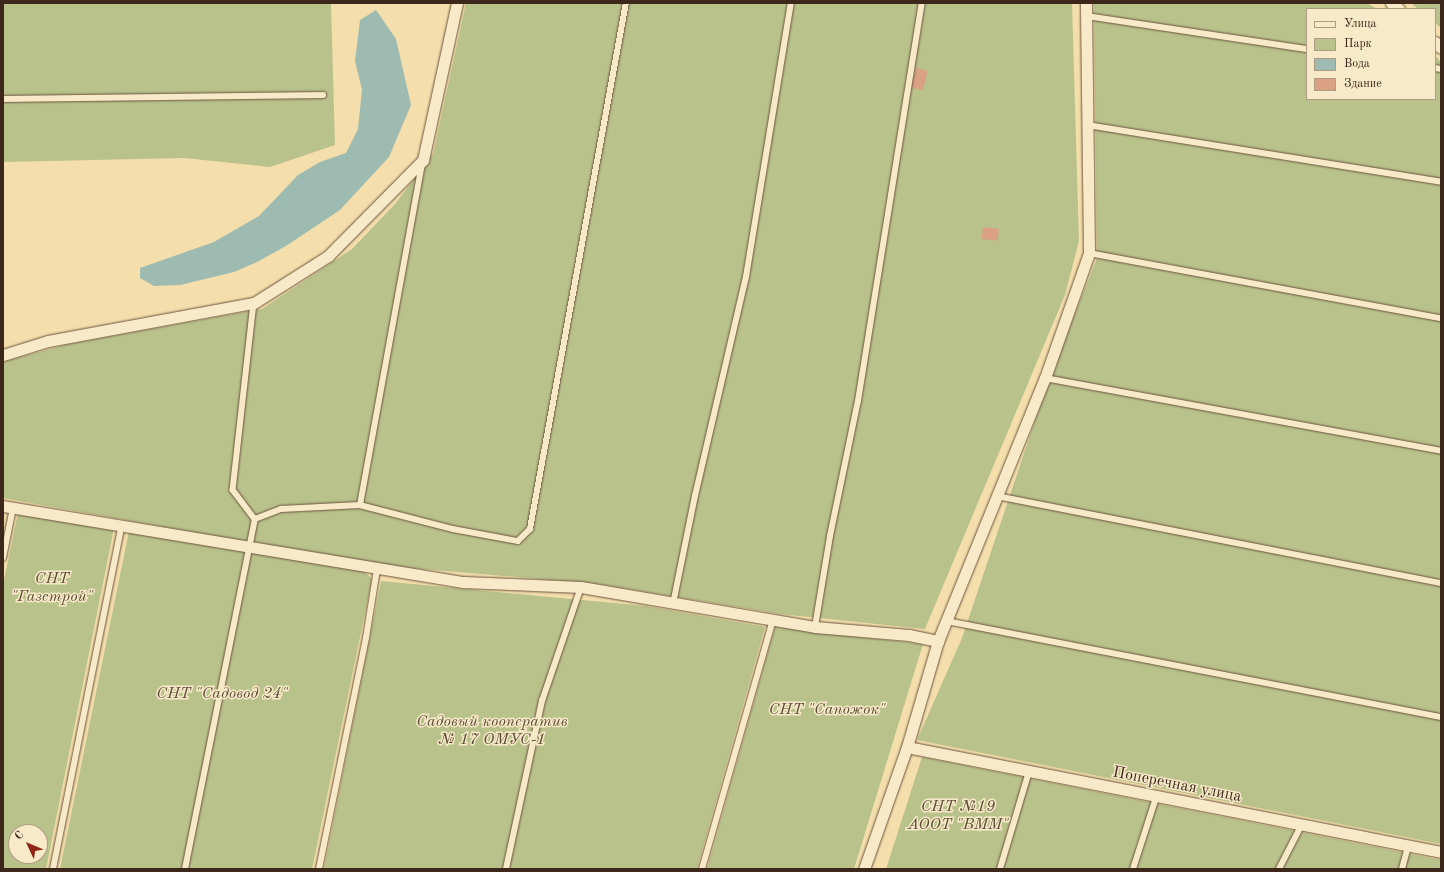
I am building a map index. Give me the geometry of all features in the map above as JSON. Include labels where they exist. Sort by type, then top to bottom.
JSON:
[{"type":"street","points":[[3,355],[48,341],[254,303],[328,256],[423,160],[457,3]]},
{"type":"street","points":[[864,869],[907,747],[938,641],[1045,378],[1089,253],[1086,3]]},
{"type":"street","points":[[8,507],[122,525],[251,550],[464,582],[581,587],[673,604],[815,627],[909,635],[938,641]]},
{"type":"street","name":"Поперечная улица","points":[[907,747],[1156,798],[1302,824],[1408,847],[1441,852]]},
{"type":"lane","points":[[255,519],[281,509],[360,505],[453,529],[518,541],[530,529],[626,3]]},
{"type":"lane","points":[[673,604],[694,496],[746,277],[791,3]]},
{"type":"lane","points":[[815,627],[830,536],[858,401],[922,3]]},
{"type":"lane","points":[[1086,16],[1306,49]]},
{"type":"lane","points":[[3,98],[323,95]]},
{"type":"lane","points":[[1087,125],[1441,182]]},
{"type":"lane","points":[[360,505],[423,160]]},
{"type":"lane","points":[[1089,253],[1441,318]]},
{"type":"lane","points":[[185,869],[251,550],[255,519],[233,490],[254,303]]},
{"type":"lane","points":[[1045,378],[1441,451]]},
{"type":"lane","points":[[997,496],[1441,583]]},
{"type":"lane","points":[[3,558],[8,507]]},
{"type":"lane","points":[[53,869],[122,525]]},
{"type":"lane","points":[[319,869],[366,638],[377,569]]},
{"type":"lane","points":[[506,869],[542,701],[581,587]]},
{"type":"lane","points":[[702,869],[773,620]]},
{"type":"lane","points":[[946,621],[1441,717]]},
{"type":"lane","points":[[1000,869],[1029,772]]},
{"type":"lane","points":[[1133,869],[1156,798]]},
{"type":"lane","points":[[1279,869],[1302,824]]},
{"type":"lane","points":[[1402,869],[1408,847]]},
{"type":"green space","points":[[3,3],[331,3],[335,145],[270,167],[184,158],[3,162]]},
{"type":"green space","points":[[466,3],[1072,3],[1079,241],[1065,295],[925,629],[780,614],[598,584],[376,565],[3,498],[3,362],[68,344],[262,309],[352,249],[395,204],[433,154]]},
{"type":"green space","points":[[1094,3],[1367,3],[1375,8],[1306,8],[1306,100],[1436,100],[1436,56],[1441,62],[1441,844],[917,740],[962,638],[1048,382],[1097,258]]},
{"type":"green space","points":[[1411,3],[1441,3],[1441,28],[1436,24],[1436,8],[1417,8]]},
{"type":"green space","name":"СНТ \"Газстрой\"","points":[[18,513],[114,528],[48,859],[48,824],[8,824],[8,864],[47,864],[46,869],[3,869],[3,585]]},
{"type":"green space","name":"СНТ \"Садовод 24\"","points":[[129,531],[364,571],[372,579],[312,869],[60,869]]},
{"type":"green space","name":"Садовый кооператив № 17 ОМУС-1","points":[[381,581],[646,606],[765,627],[697,869],[324,869]]},
{"type":"green space","name":"СНТ \"Сапожок\"","points":[[775,627],[923,644],[854,869],[707,869]]},
{"type":"green space","name":"СНТ №19 АООТ \"ВММ\"","points":[[922,757],[1441,860],[1441,869],[886,869]]},
{"type":"water","points":[[376,10],[396,39],[411,105],[389,157],[340,210],[286,246],[257,262],[234,272],[180,285],[154,286],[140,278],[140,268],[214,242],[259,216],[298,175],[320,162],[346,153],[358,129],[362,90],[355,61],[360,20]]},
{"type":"building","points":[[916,68],[928,71],[923,90],[911,87]]},
{"type":"building","points":[[983,227],[999,229],[997,241],[982,239]]}]
